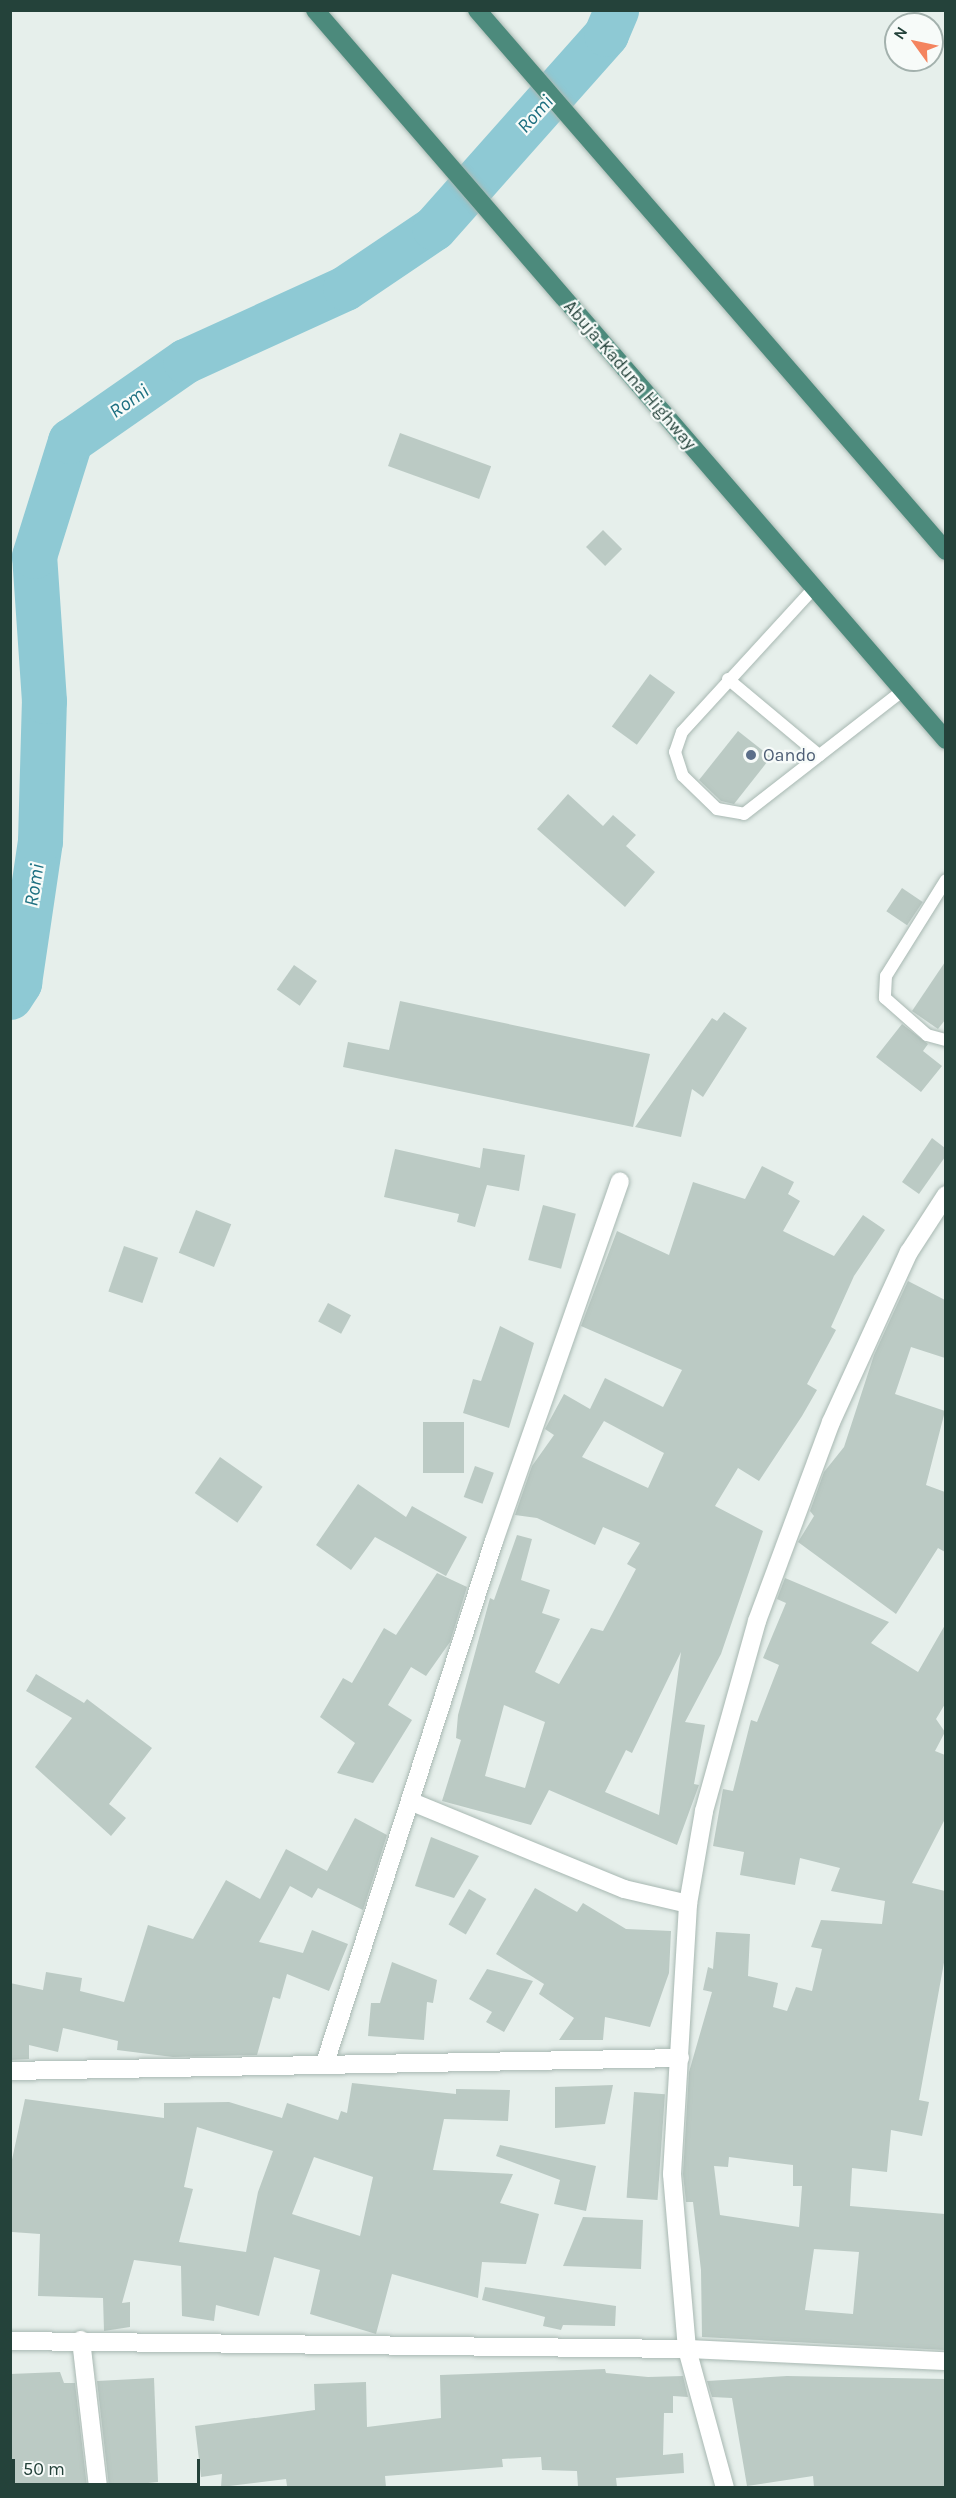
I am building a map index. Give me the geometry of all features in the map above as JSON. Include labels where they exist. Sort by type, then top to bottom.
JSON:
[{"type":"highway","name":"Abuja-Kaduna Highway","points":[[315,10],[387,97],[523,250],[945,740]]},
{"type":"highway","points":[[477,10],[945,551]]},
{"type":"street","points":[[325,2063],[412,1802],[495,1541],[620,1180]]},
{"type":"street","points":[[725,2487],[687,2349],[672,2174],[688,1904],[704,1811],[757,1621],[831,1422],[909,1252],[945,1195]]},
{"type":"street","points":[[412,1802],[624,1889],[688,1904]]},
{"type":"street","points":[[10,2071],[325,2063],[680,2058]]},
{"type":"street","points":[[81,2340],[98,2487]]},
{"type":"street","points":[[10,2341],[81,2340],[687,2349],[945,2361]]},
{"type":"lane","points":[[814,588],[728,679],[682,732],[675,752],[683,776],[717,809],[744,814],[903,690]]},
{"type":"lane","points":[[728,679],[819,755]]},
{"type":"lane","points":[[945,880],[886,976],[885,998],[927,1035],[945,1040]]},
{"type":"building","points":[[400,433],[491,466],[479,499],[388,466]]},
{"type":"building","points":[[603,530],[622,549],[605,566],[586,547]]},
{"type":"building","points":[[650,674],[675,692],[637,745],[612,727]]},
{"type":"building","points":[[738,731],[771,757],[734,804],[721,801],[699,780]]},
{"type":"building","points":[[568,794],[603,826],[613,815],[636,835],[626,846],[655,872],[625,907],[537,829]]},
{"type":"building","points":[[902,888],[923,902],[907,925],[886,911]]},
{"type":"building","points":[[945,962],[945,1020],[938,1029],[912,1011]]},
{"type":"building","points":[[294,965],[317,981],[300,1006],[277,990]]},
{"type":"building","points":[[400,1001],[650,1054],[633,1127],[343,1067],[348,1042],[389,1050]]},
{"type":"building","points":[[724,1012],[747,1028],[703,1097],[692,1089],[681,1137],[635,1127],[712,1018],[717,1021]]},
{"type":"building","points":[[902,1024],[928,1044],[923,1051],[942,1066],[921,1092],[876,1057]]},
{"type":"building","points":[[932,1138],[945,1148],[945,1157],[919,1194],[902,1182]]},
{"type":"building","points":[[483,1148],[525,1155],[519,1191],[487,1185],[475,1227],[457,1222],[459,1214],[384,1197],[395,1149],[480,1168]]},
{"type":"building","points":[[762,1166],[794,1182],[788,1194],[800,1201],[783,1231],[834,1256],[863,1215],[885,1230],[854,1276],[831,1327],[836,1330],[807,1384],[817,1390],[802,1416],[759,1481],[738,1468],[715,1506],[763,1531],[721,1654],[685,1722],[705,1725],[694,1784],[699,1785],[677,1845],[549,1790],[531,1825],[442,1801],[461,1740],[456,1738],[458,1715],[490,1598],[494,1600],[517,1535],[532,1539],[521,1580],[550,1590],[542,1613],[560,1619],[535,1672],[559,1684],[591,1628],[603,1631],[636,1569],[627,1564],[640,1543],[603,1527],[595,1545],[537,1518],[515,1515],[532,1466],[554,1435],[545,1429],[564,1394],[590,1409],[605,1378],[663,1407],[682,1370],[581,1326],[617,1231],[669,1255],[693,1182],[745,1199]],"holes":[[[604,1421],[664,1453],[648,1488],[582,1457]],[[681,1652],[659,1815],[605,1792],[626,1750],[632,1753]],[[504,1705],[545,1722],[525,1788],[485,1776]]]},
{"type":"building","points":[[543,1205],[576,1214],[561,1269],[528,1260]]},
{"type":"building","points":[[196,1210],[231,1224],[214,1267],[179,1253]]},
{"type":"building","points":[[124,1246],[158,1258],[142,1303],[108,1291]]},
{"type":"building","points":[[908,1281],[945,1300],[945,1358],[911,1347],[895,1394],[945,1411],[926,1485],[945,1492],[945,1552],[938,1548],[896,1614],[798,1542],[814,1516],[810,1511],[824,1472],[844,1447],[874,1355]]},
{"type":"building","points":[[328,1303],[351,1315],[341,1334],[318,1322]]},
{"type":"building","points":[[500,1326],[534,1343],[509,1428],[463,1413],[473,1379],[481,1381]]},
{"type":"building","points":[[423,1422],[464,1422],[464,1473],[423,1473]]},
{"type":"building","points":[[220,1457],[263,1487],[237,1523],[195,1493]]},
{"type":"building","points":[[475,1466],[494,1473],[483,1504],[464,1497]]},
{"type":"building","points":[[358,1484],[406,1517],[412,1506],[467,1537],[446,1576],[375,1537],[351,1570],[316,1545]]},
{"type":"building","points":[[437,1573],[467,1587],[450,1642],[426,1676],[411,1667],[388,1705],[412,1720],[373,1783],[337,1773],[355,1743],[320,1717],[343,1678],[352,1683],[384,1628],[396,1635]]},
{"type":"building","points":[[785,1578],[889,1622],[871,1643],[918,1672],[945,1625],[945,1704],[936,1719],[945,1732],[935,1751],[945,1755],[945,1819],[912,1883],[945,1891],[945,1957],[919,2100],[929,2102],[922,2136],[891,2130],[887,2172],[852,2168],[850,2206],[945,2214],[945,2350],[702,2337],[701,2270],[693,2202],[686,2202],[683,2174],[689,2072],[712,1992],[703,1990],[708,1967],[713,1969],[716,1932],[750,1934],[748,1976],[778,1983],[773,2007],[787,2011],[796,1987],[812,1991],[822,1949],[811,1947],[821,1920],[882,1924],[885,1901],[831,1891],[840,1868],[800,1858],[795,1885],[740,1875],[744,1852],[713,1846],[723,1789],[733,1791],[751,1720],[757,1722],[779,1665],[763,1658],[786,1603],[777,1599]],"holes":[[[729,2157],[793,2165],[793,2186],[802,2186],[799,2227],[720,2215],[714,2166],[728,2167]],[[814,2249],[859,2252],[853,2314],[805,2310]]]},
{"type":"building","points":[[36,1674],[84,1703],[87,1699],[152,1748],[109,1804],[126,1818],[111,1836],[35,1767],[72,1718],[26,1691]]},
{"type":"building","points":[[355,1818],[387,1835],[363,1910],[318,1888],[312,1898],[290,1886],[259,1942],[303,1953],[312,1930],[348,1944],[329,1991],[287,1974],[280,1999],[273,1997],[257,2055],[173,2057],[117,2050],[118,2041],[63,2028],[58,2052],[29,2045],[29,2059],[10,2060],[10,1983],[43,1990],[46,1972],[82,1978],[80,1991],[124,2002],[148,1925],[193,1939],[226,1880],[260,1899],[286,1849],[327,1871]]},
{"type":"building","points":[[431,1837],[479,1856],[454,1898],[415,1886]]},
{"type":"building","points":[[535,1888],[577,1912],[583,1903],[626,1929],[671,1931],[669,1973],[650,2027],[605,2017],[603,2040],[559,2040],[574,2018],[539,1994],[544,1984],[496,1954]]},
{"type":"building","points":[[469,1889],[486,1899],[466,1935],[448,1925]]},
{"type":"building","points":[[392,1962],[437,1980],[433,2003],[427,2002],[424,2040],[368,2036],[371,2003],[380,2003]]},
{"type":"building","points":[[487,1969],[533,1981],[504,2032],[486,2022],[492,2012],[469,1999]]},
{"type":"building","points":[[352,2083],[456,2094],[456,2089],[510,2090],[508,2121],[444,2119],[433,2170],[513,2174],[500,2203],[539,2214],[526,2264],[482,2262],[478,2298],[392,2274],[376,2334],[310,2314],[320,2270],[274,2257],[259,2316],[216,2305],[214,2321],[182,2316],[181,2266],[134,2260],[122,2303],[130,2302],[130,2327],[104,2331],[103,2298],[38,2296],[40,2234],[12,2232],[10,2169],[25,2099],[164,2118],[164,2103],[229,2102],[282,2118],[287,2103],[338,2120],[341,2111],[347,2113]],"holes":[[[197,2127],[273,2151],[258,2192],[246,2252],[179,2242],[193,2189],[184,2187]],[[314,2157],[373,2177],[360,2236],[292,2214]]]},
{"type":"building","points":[[613,2085],[605,2124],[555,2128],[555,2087]]},
{"type":"building","points":[[634,2092],[665,2094],[658,2200],[627,2198]]},
{"type":"building","points":[[500,2145],[596,2166],[586,2211],[554,2204],[560,2180],[496,2156]]},
{"type":"building","points":[[583,2217],[643,2220],[641,2269],[563,2266]]},
{"type":"building","points":[[485,2287],[616,2306],[615,2326],[563,2325],[561,2330],[543,2326],[545,2317],[482,2300]]},
{"type":"building","points":[[605,2369],[606,2373],[648,2377],[683,2376],[688,2397],[673,2396],[673,2413],[664,2413],[663,2455],[683,2453],[684,2473],[616,2478],[617,2487],[578,2487],[577,2471],[542,2470],[541,2457],[502,2459],[503,2467],[385,2476],[386,2487],[287,2486],[286,2479],[221,2487],[222,2474],[201,2477],[195,2426],[315,2410],[314,2384],[366,2382],[367,2427],[441,2418],[440,2375]]},
{"type":"building","points":[[60,2372],[64,2383],[75,2383],[87,2487],[10,2487],[10,2374]]},
{"type":"building","points":[[787,2376],[945,2379],[945,2487],[814,2487],[813,2476],[747,2486],[732,2398],[712,2397],[707,2381]]},
{"type":"building","points":[[154,2378],[158,2482],[109,2487],[97,2381]]},
{"type":"waterway","name":"Romi","points":[[10,997],[19,983],[40,841],[44,701],[34,556],[70,441],[185,361],[345,288],[434,228],[606,34],[616,10]]},
{"type":"place","name":"Oando","points":[[751,755]]}]
